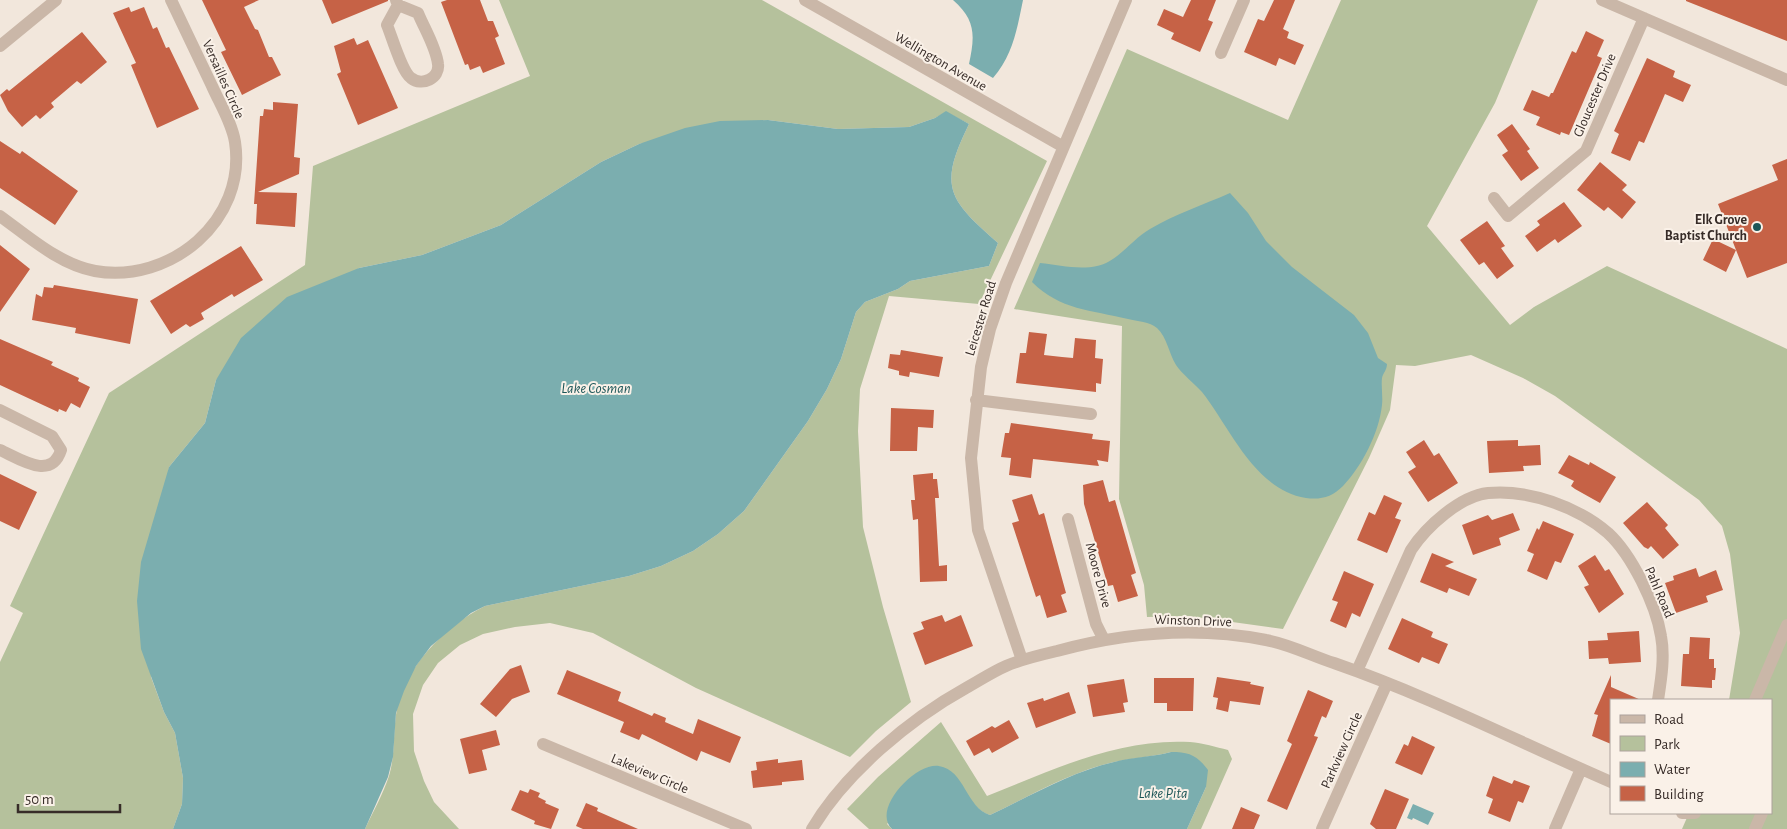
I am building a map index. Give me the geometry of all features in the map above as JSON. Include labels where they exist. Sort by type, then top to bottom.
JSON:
[{"type":"street","points":[[0,46],[56,0]]},
{"type":"street","name":"Versailles Circle","points":[[0,216],[65,261],[94,270],[109,272],[139,271],[168,262],[194,245],[214,223],[229,196],[233,182],[235,143],[227,117],[171,0]]},
{"type":"street","name":"Wellington Avenue","points":[[805,0],[1062,146]]},
{"type":"street","name":"Leicester Road","points":[[1022,660],[978,530],[971,458],[976,400],[990,329],[1006,283],[1062,146],[1126,0]]},
{"type":"street","points":[[1221,53],[1244,0]]},
{"type":"street","points":[[1602,0],[1787,80]]},
{"type":"street","points":[[397,3],[418,13],[438,63],[436,74],[427,81],[416,81],[407,75],[387,25],[397,3]]},
{"type":"street","name":"Gloucester Drive","points":[[1494,198],[1508,216],[1586,151],[1644,18]]},
{"type":"street","points":[[976,400],[1091,414]]},
{"type":"street","points":[[0,410],[52,436],[61,450],[53,464],[46,467],[37,466],[0,450]]},
{"type":"street","name":"Pahl Road","points":[[1357,671],[1411,550],[1421,534],[1458,505],[1487,493],[1514,493],[1546,500],[1580,515],[1608,534],[1636,571],[1651,603],[1662,637],[1662,670],[1658,699]]},
{"type":"street","name":"Moore Drive","points":[[1068,519],[1096,624],[1103,638]]},
{"type":"street","points":[[1755,699],[1787,626]]},
{"type":"street","name":"Winston Drive","points":[[812,829],[835,796],[866,764],[915,721],[954,694],[1006,666],[1022,660],[1103,638],[1161,632],[1221,634],[1268,640],[1387,683],[1610,782]]},
{"type":"street","name":"Parkview Circle","points":[[1322,829],[1387,683]]},
{"type":"street","name":"Lakeview Circle","points":[[543,744],[746,829]]},
{"type":"street","points":[[1555,829],[1581,769]]},
{"type":"street","points":[[1755,829],[1762,814]]},
{"type":"green space","points":[[499,0],[762,0],[1047,161],[979,304],[889,296],[860,389],[858,431],[863,527],[883,607],[911,702],[876,731],[850,757],[696,688],[593,633],[550,623],[515,627],[483,634],[460,645],[438,663],[423,685],[413,714],[414,751],[424,781],[434,802],[459,829],[365,829],[389,776],[396,715],[400,698],[416,666],[441,637],[455,625],[485,606],[629,576],[661,566],[693,551],[718,534],[744,511],[808,421],[827,389],[841,359],[856,312],[865,302],[898,289],[910,281],[989,266],[998,243],[968,215],[959,203],[953,191],[951,178],[953,163],[959,145],[969,124],[946,112],[909,127],[838,129],[768,120],[639,144],[601,162],[501,225],[422,255],[359,268],[216,380],[205,423],[169,467],[151,677],[164,712],[175,733],[183,778],[182,804],[173,829],[0,829],[0,662],[23,613],[10,606],[109,393],[305,265],[313,166],[530,76]]},
{"type":"green space","points":[[1341,0],[1538,0],[1495,103],[1427,226],[1510,325],[1534,307],[1607,266],[1787,349],[1787,829],[1682,829],[1689,814],[1772,814],[1772,699],[1729,699],[1740,633],[1730,554],[1722,526],[1699,500],[1555,396],[1523,378],[1471,355],[1415,366],[1396,365],[1390,410],[1369,458],[1283,629],[1189,616],[1147,617],[1144,585],[1119,499],[1122,326],[1014,309],[1127,49],[1288,120]]},
{"type":"green space","points":[[941,722],[987,796],[1061,766],[1111,750],[1137,745],[1163,742],[1190,742],[1228,750],[1232,759],[1201,829],[1187,829],[1206,787],[1171,752],[1098,766],[1050,785],[990,815],[976,806],[955,777],[938,766],[887,824],[892,829],[869,829],[847,809],[878,777]]},
{"type":"water","points":[[953,0],[1023,0],[1010,51],[993,78],[969,64],[973,37],[972,29],[966,14]]},
{"type":"water","name":"Lake Cosman","points":[[946,111],[969,124],[953,163],[951,178],[953,191],[959,203],[968,215],[998,243],[989,266],[910,281],[898,289],[865,302],[856,312],[841,359],[827,389],[808,421],[744,511],[718,534],[693,551],[661,566],[629,576],[485,606],[471,613],[431,646],[416,666],[396,713],[393,757],[388,777],[365,829],[173,829],[182,804],[183,778],[175,733],[164,712],[141,649],[137,601],[141,562],[169,467],[205,423],[216,380],[241,338],[287,297],[359,268],[422,255],[501,225],[601,162],[639,144],[685,128],[720,121],[768,120],[838,129],[909,127],[935,118]]},
{"type":"water","points":[[1230,193],[1248,213],[1266,241],[1292,267],[1354,315],[1368,333],[1378,358],[1387,364],[1382,378],[1380,416],[1373,438],[1363,459],[1350,478],[1335,493],[1326,497],[1317,499],[1306,498],[1288,492],[1272,483],[1258,470],[1245,456],[1202,392],[1176,365],[1163,336],[1157,328],[1151,324],[1065,304],[1032,282],[1040,263],[1083,268],[1105,264],[1143,233],[1179,214]]},
{"type":"water","name":"Lake Pita","points":[[1171,752],[1192,755],[1208,770],[1206,787],[1187,829],[892,829],[887,820],[887,810],[899,789],[919,771],[930,767],[939,766],[955,774],[976,805],[990,815],[1051,785],[1098,766],[1121,760]]},
{"type":"water","points":[[1413,804],[1434,813],[1428,825],[1413,818],[1412,820],[1407,818]]},
{"type":"building","points":[[202,0],[259,0],[244,7],[255,29],[258,30],[269,57],[272,57],[281,75],[242,95],[221,52],[226,50]]},
{"type":"building","points":[[322,0],[388,0],[388,1],[332,24]]},
{"type":"building","points":[[447,0],[480,0],[488,21],[493,21],[499,36],[495,38],[505,64],[483,73],[480,66],[470,70],[468,64],[465,65],[441,2]]},
{"type":"building","points":[[1191,0],[1216,0],[1208,20],[1213,22],[1200,52],[1171,39],[1174,33],[1157,25],[1164,9],[1183,17]]},
{"type":"building","points":[[1274,0],[1295,0],[1283,29],[1289,32],[1287,38],[1304,45],[1295,65],[1279,58],[1276,66],[1244,52],[1258,19],[1264,21]]},
{"type":"building","points":[[1787,0],[1787,41],[1686,1]]},
{"type":"building","points":[[129,7],[131,12],[144,7],[153,29],[157,27],[166,48],[169,47],[199,109],[157,128],[131,65],[136,63],[113,13]]},
{"type":"building","points":[[1586,31],[1604,40],[1597,56],[1602,58],[1569,135],[1561,132],[1560,135],[1536,125],[1540,117],[1523,110],[1532,90],[1549,97],[1553,93],[1572,51],[1576,53]]},
{"type":"building","points":[[82,32],[107,62],[81,84],[77,81],[51,103],[54,107],[40,119],[36,115],[22,127],[8,111],[0,95],[7,89],[9,91]]},
{"type":"building","points":[[354,38],[357,45],[368,40],[398,108],[358,125],[337,74],[341,72],[334,46]]},
{"type":"building","points":[[1647,58],[1675,71],[1673,77],[1691,85],[1683,102],[1665,94],[1644,143],[1639,141],[1630,161],[1611,153],[1619,134],[1614,131]]},
{"type":"building","points":[[273,102],[298,104],[294,157],[300,158],[299,174],[258,192],[297,193],[295,227],[256,224],[257,204],[254,204],[260,116],[263,116],[264,109],[273,110]]},
{"type":"building","points":[[1512,124],[1530,149],[1527,151],[1539,168],[1521,181],[1502,155],[1508,151],[1497,135]]},
{"type":"building","points":[[0,141],[20,154],[22,151],[78,191],[55,225],[0,188]]},
{"type":"building","name":"Elk Grove Baptist Church","points":[[1787,159],[1787,263],[1747,278],[1718,204],[1778,180],[1772,165]]},
{"type":"building","points":[[1600,162],[1627,185],[1622,190],[1636,202],[1622,219],[1608,207],[1604,211],[1577,190]]},
{"type":"building","points":[[1564,202],[1582,226],[1558,243],[1555,239],[1537,252],[1525,236],[1540,225],[1537,221]]},
{"type":"building","points":[[1487,221],[1505,246],[1501,248],[1514,266],[1497,279],[1484,262],[1479,265],[1460,240]]},
{"type":"building","points":[[1713,239],[1736,250],[1726,272],[1703,260]]},
{"type":"building","points":[[0,245],[30,269],[0,312]]},
{"type":"building","points":[[241,246],[263,280],[234,297],[232,294],[201,313],[204,319],[190,327],[186,324],[171,334],[150,301]]},
{"type":"building","points":[[54,285],[138,299],[130,344],[75,333],[76,328],[32,320],[36,294],[42,297],[44,287],[53,288]]},
{"type":"building","points":[[1029,332],[1047,334],[1044,355],[1073,358],[1075,338],[1096,340],[1095,358],[1103,359],[1101,384],[1096,383],[1096,392],[1016,383],[1020,353],[1026,353]]},
{"type":"building","points":[[0,339],[53,362],[51,365],[79,378],[78,381],[90,387],[80,408],[71,403],[66,412],[59,409],[58,412],[0,385]]},
{"type":"building","points":[[901,350],[943,357],[939,377],[910,372],[909,377],[899,375],[899,371],[888,368],[890,354],[900,355]]},
{"type":"building","points":[[891,408],[934,410],[933,428],[918,427],[917,451],[890,451]]},
{"type":"building","points":[[1011,423],[1093,434],[1092,439],[1110,441],[1108,462],[1097,460],[1099,466],[1033,459],[1031,478],[1009,475],[1011,458],[1001,457],[1005,433],[1009,433]]},
{"type":"building","points":[[1424,440],[1434,456],[1439,453],[1458,483],[1428,502],[1408,472],[1416,467],[1406,452]]},
{"type":"building","points":[[1518,440],[1518,446],[1540,445],[1541,465],[1523,466],[1524,471],[1489,473],[1487,441]]},
{"type":"building","points":[[1569,455],[1589,465],[1590,462],[1616,477],[1600,503],[1575,489],[1571,486],[1574,481],[1558,473]]},
{"type":"building","points":[[933,473],[933,479],[937,479],[939,498],[935,498],[939,566],[947,565],[947,581],[920,582],[918,519],[913,520],[911,500],[915,500],[913,475]]},
{"type":"building","points":[[0,474],[37,492],[19,530],[0,521]]},
{"type":"building","points":[[1103,480],[1109,502],[1115,500],[1136,573],[1131,575],[1138,596],[1118,602],[1113,585],[1108,586],[1084,504],[1083,485]]},
{"type":"building","points":[[1032,494],[1039,515],[1044,513],[1066,593],[1061,595],[1067,612],[1047,618],[1040,595],[1036,597],[1012,523],[1019,521],[1012,500]]},
{"type":"building","points":[[1384,495],[1402,503],[1395,518],[1401,520],[1387,553],[1357,540],[1369,512],[1375,515]]},
{"type":"building","points":[[1647,502],[1668,525],[1665,528],[1679,545],[1663,559],[1651,546],[1648,549],[1644,547],[1623,523]]},
{"type":"building","points":[[1513,513],[1520,530],[1499,538],[1501,545],[1473,555],[1462,525],[1488,515],[1492,520]]},
{"type":"building","points":[[1543,521],[1574,534],[1561,563],[1555,561],[1547,580],[1527,571],[1534,554],[1527,551],[1537,528],[1539,530]]},
{"type":"building","points":[[1432,553],[1454,562],[1445,566],[1477,579],[1469,596],[1449,588],[1447,593],[1420,582]]},
{"type":"building","points":[[1595,555],[1605,571],[1609,569],[1624,594],[1599,613],[1584,587],[1589,585],[1578,566]]},
{"type":"building","points":[[1696,568],[1699,577],[1716,570],[1723,590],[1706,596],[1708,602],[1676,613],[1665,583],[1674,580],[1673,576]]},
{"type":"building","points":[[1344,571],[1374,584],[1360,617],[1352,613],[1346,628],[1330,621],[1338,602],[1332,600]]},
{"type":"building","points":[[942,615],[945,622],[961,615],[973,646],[925,665],[913,633],[924,629],[921,622]]},
{"type":"building","points":[[1402,618],[1433,632],[1431,637],[1448,644],[1439,664],[1422,657],[1419,663],[1388,649]]},
{"type":"building","points":[[1639,631],[1641,662],[1609,664],[1608,658],[1589,659],[1588,641],[1608,640],[1607,633]]},
{"type":"building","points":[[1690,637],[1710,638],[1709,659],[1714,659],[1714,668],[1716,668],[1715,680],[1712,680],[1712,688],[1681,686],[1683,654],[1689,654]]},
{"type":"building","points":[[521,665],[530,692],[512,699],[496,717],[480,704],[510,669]]},
{"type":"building","points":[[567,670],[621,692],[618,701],[652,716],[654,713],[666,718],[665,722],[693,734],[698,719],[741,737],[730,763],[701,751],[697,761],[642,734],[639,740],[620,732],[624,722],[557,694]]},
{"type":"building","points":[[1611,675],[1611,687],[1639,699],[1610,699],[1610,744],[1592,736],[1598,715],[1594,714]]},
{"type":"building","points":[[1217,677],[1251,682],[1250,684],[1264,687],[1260,705],[1230,701],[1228,712],[1216,709],[1218,698],[1213,697]]},
{"type":"building","points":[[1154,678],[1194,678],[1193,711],[1167,711],[1167,703],[1154,703]]},
{"type":"building","points":[[1124,679],[1128,702],[1123,703],[1125,712],[1093,717],[1087,685]]},
{"type":"building","points":[[1308,690],[1333,701],[1326,718],[1322,716],[1314,736],[1318,737],[1287,810],[1267,801],[1292,744],[1287,741]]},
{"type":"building","points":[[1069,692],[1076,713],[1036,728],[1027,703],[1043,698],[1044,701]]},
{"type":"building","points":[[1009,720],[1019,738],[992,753],[989,748],[974,756],[966,741],[992,726],[995,728]]},
{"type":"building","points":[[496,730],[500,745],[482,750],[487,770],[469,774],[460,739]]},
{"type":"building","points":[[1412,736],[1435,747],[1422,775],[1395,763],[1404,744],[1408,746]]},
{"type":"building","points":[[778,759],[778,763],[802,760],[804,780],[782,782],[782,785],[753,788],[751,771],[757,770],[756,762]]},
{"type":"building","points":[[1493,776],[1512,784],[1514,780],[1530,786],[1523,803],[1518,801],[1510,822],[1488,813],[1493,799],[1486,796]]},
{"type":"building","points":[[530,789],[540,793],[538,797],[546,801],[545,803],[559,809],[551,829],[534,824],[535,821],[511,810],[520,790],[528,793]]},
{"type":"building","points":[[1385,789],[1409,799],[1396,829],[1376,829],[1370,824]]},
{"type":"building","points":[[586,803],[598,808],[597,811],[638,829],[583,829],[576,826]]},
{"type":"building","points":[[1241,807],[1260,815],[1254,829],[1232,829]]},
{"type":"place","name":"Elk Grove Baptist Church","points":[[1757,227]]}]
